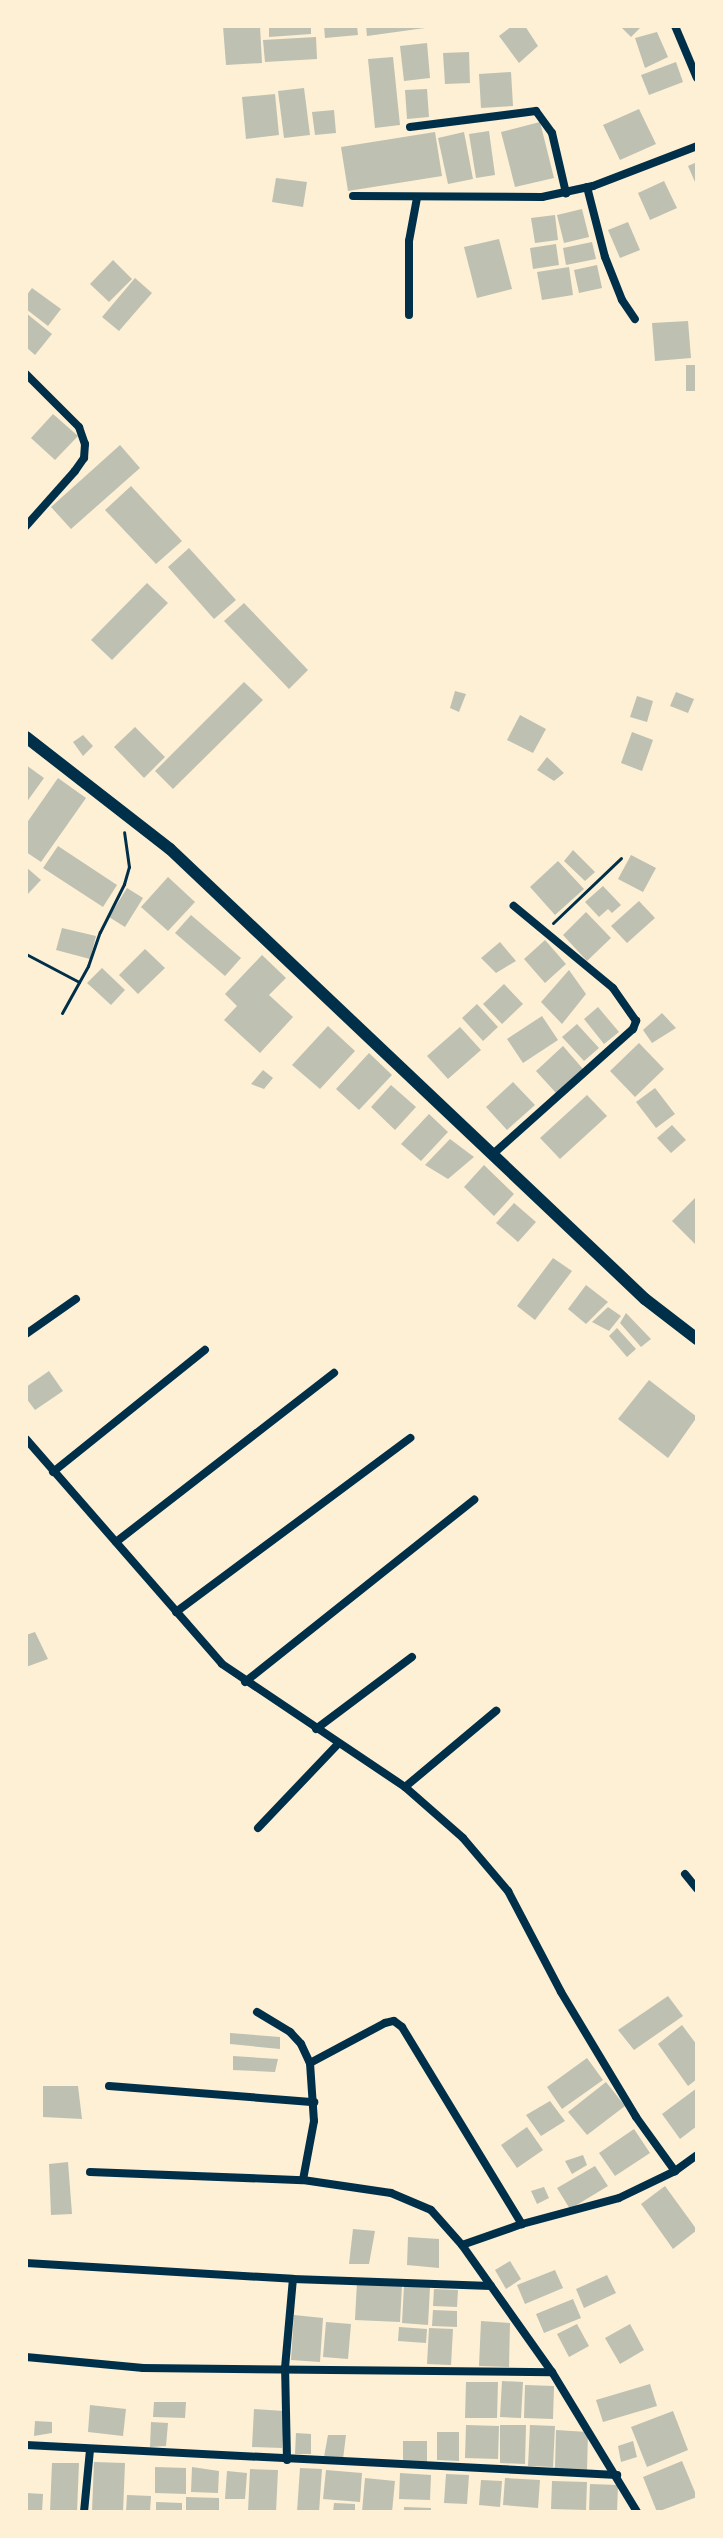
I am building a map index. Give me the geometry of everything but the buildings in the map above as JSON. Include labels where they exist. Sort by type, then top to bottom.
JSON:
[{"type":"main road","points":[[26,737],[170,849],[645,1299],[697,1339]]},
{"type":"street","points":[[675,26],[697,78]]},
{"type":"street","points":[[410,127],[536,111],[552,133],[566,193]]},
{"type":"street","points":[[353,196],[542,197],[587,187],[697,146]]},
{"type":"street","points":[[587,187],[605,257],[622,300],[635,319]]},
{"type":"street","points":[[409,315],[409,241],[417,198]]},
{"type":"street","points":[[26,374],[79,427],[85,444],[84,458],[75,471],[26,526]]},
{"type":"street","points":[[493,1154],[633,1029],[636,1021],[613,988],[514,906]]},
{"type":"street","points":[[26,1334],[76,1299]]},
{"type":"street","points":[[53,1472],[205,1350]]},
{"type":"street","points":[[116,1542],[334,1373]]},
{"type":"street","points":[[176,1612],[410,1438]]},
{"type":"street","points":[[26,1439],[222,1664],[405,1787],[463,1838],[508,1891],[561,1992],[636,2117],[675,2171]]},
{"type":"street","points":[[245,1682],[474,1500]]},
{"type":"street","points":[[316,1729],[412,1657]]},
{"type":"street","points":[[405,1787],[496,1711]]},
{"type":"street","points":[[258,1828],[338,1744]]},
{"type":"street","points":[[685,1874],[697,1889]]},
{"type":"street","points":[[257,2012],[290,2032],[301,2044],[310,2063],[314,2102],[311,2144],[303,2180]]},
{"type":"street","points":[[310,2063],[385,2023],[394,2021],[402,2027],[522,2224]]},
{"type":"street","points":[[109,2086],[314,2102]]},
{"type":"street","points":[[462,2245],[522,2224],[619,2198],[696,2159]]},
{"type":"street","points":[[90,2172],[303,2180],[410,2199],[431,2210],[462,2245],[552,2372],[637,2512]]},
{"type":"street","points":[[26,2263],[293,2279],[491,2286]]},
{"type":"street","points":[[287,2460],[285,2368],[293,2279]]},
{"type":"street","points":[[26,2357],[143,2368],[552,2372]]},
{"type":"street","points":[[26,2445],[617,2475]]},
{"type":"street","points":[[84,2512],[90,2450]]},
{"type":"path","points":[[62,1013],[79,982],[129,867],[121,808]]},
{"type":"path","points":[[546,932],[621,858]]},
{"type":"path","points":[[26,954],[79,982]]}]
